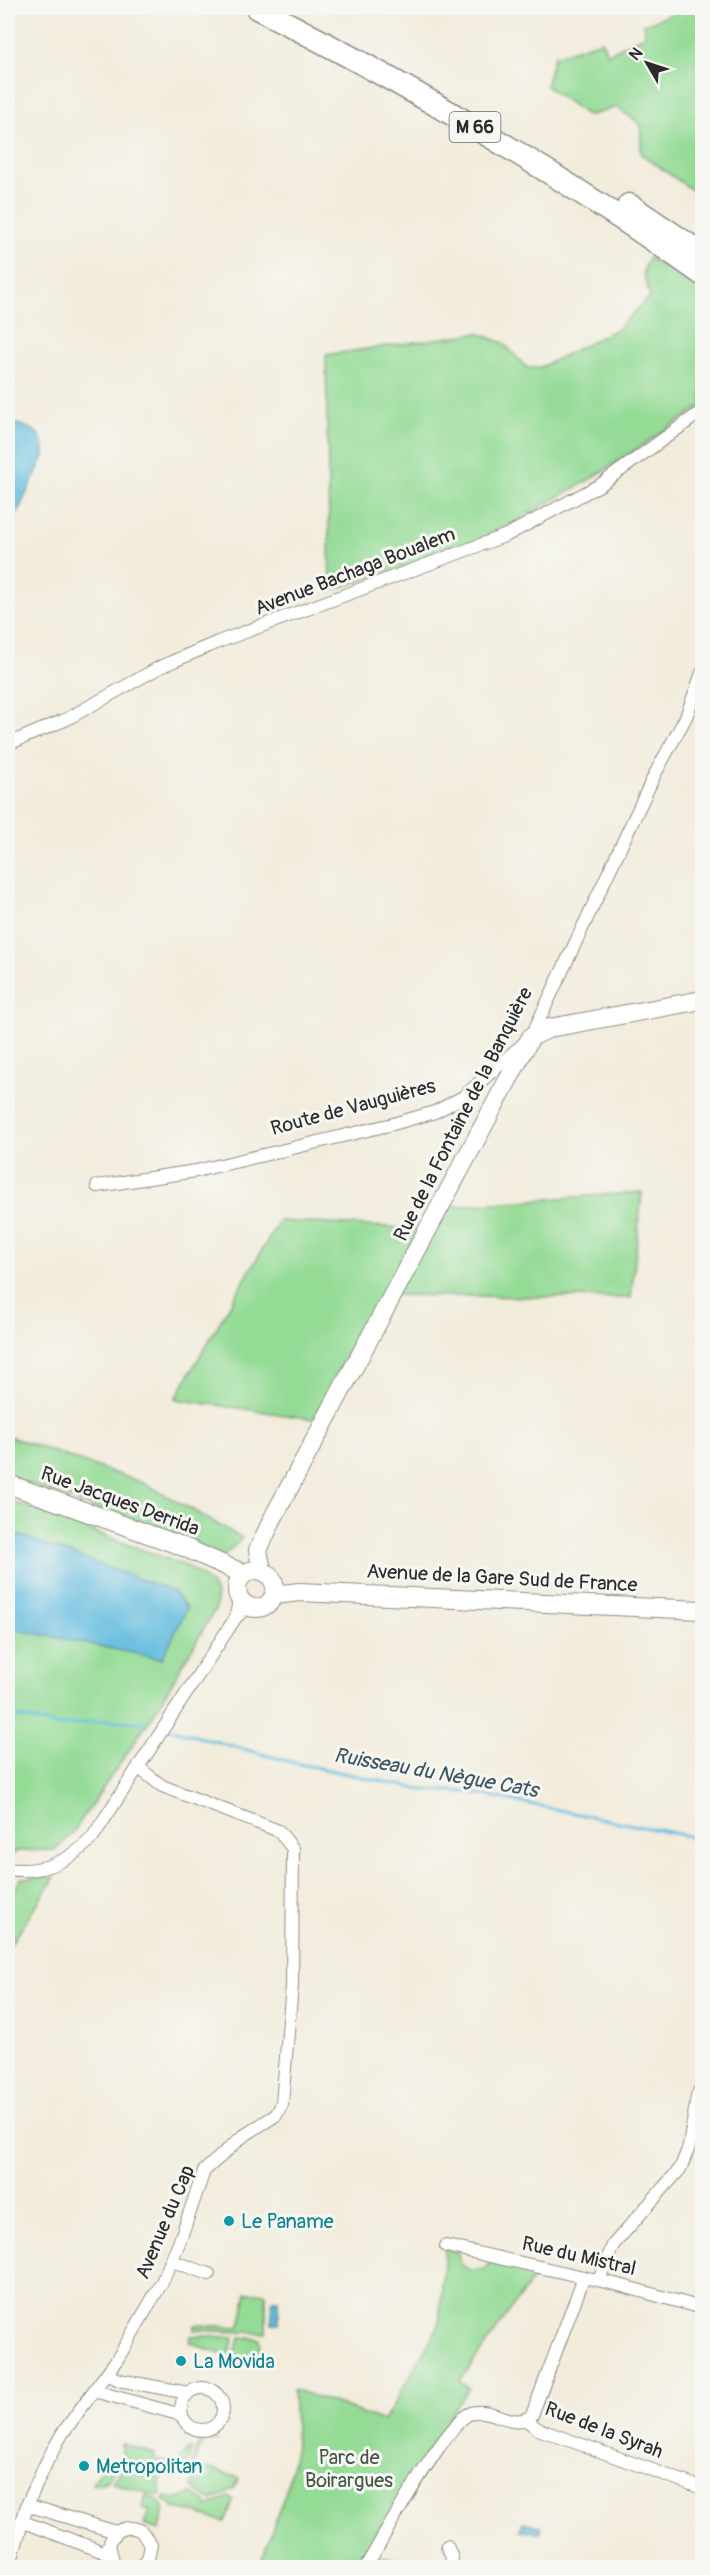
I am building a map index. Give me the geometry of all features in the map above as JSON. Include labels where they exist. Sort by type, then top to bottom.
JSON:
[{"type":"highway","name":"M 66","points":[[257,8],[439,105],[596,201],[702,274]]},
{"type":"highway","name":"M 66","points":[[288,8],[363,44],[444,90],[606,189],[702,254]]},
{"type":"street","name":"Avenue Bachaga Boualem","points":[[8,744],[67,719],[160,668],[218,642],[507,535],[600,486],[702,411]]},
{"type":"street","name":"Rue de la Fontaine de la Banquière","points":[[252,1591],[258,1550],[274,1516],[531,1037],[655,774],[686,717],[702,673]]},
{"type":"street","name":"Route de Vauguières","points":[[97,1186],[196,1171],[435,1112],[464,1097],[531,1037],[550,1028],[702,1000]]},
{"type":"street","name":"Rue Jacques Derrida","points":[[8,1484],[179,1545],[215,1561],[252,1591]]},
{"type":"street","name":"Avenue de la Gare Sud de France","points":[[252,1591],[702,1610]]},
{"type":"street","points":[[8,1869],[52,1866],[66,1860],[92,1838],[252,1591]]},
{"type":"street","name":"Avenue du Cap","points":[[9,2568],[27,2505],[62,2434],[107,2374],[143,2316],[172,2261],[204,2171],[242,2137],[272,2119],[282,2104],[292,1985],[293,1849],[279,1831],[162,1786],[139,1768]]},
{"type":"street","points":[[599,2280],[613,2245],[680,2169],[689,2147],[697,2097],[702,2085]]},
{"type":"street","name":"Rue du Mistral","points":[[446,2246],[599,2280],[702,2308]]},
{"type":"street","points":[[172,2261],[209,2274]]},
{"type":"street","points":[[365,2568],[428,2464],[459,2420],[471,2412],[480,2412],[513,2420],[526,2420],[537,2405],[584,2277]]},
{"type":"street","points":[[107,2374],[119,2380],[188,2393],[204,2388],[215,2392],[222,2402],[222,2414],[213,2427],[201,2430],[191,2427],[182,2415],[182,2404],[188,2393]]},
{"type":"street","points":[[94,2391],[182,2415]]},
{"type":"street","name":"Rue de la Syrah","points":[[526,2420],[538,2429],[702,2488]]},
{"type":"street","points":[[27,2505],[116,2532],[134,2528],[149,2539],[150,2555],[139,2568]]},
{"type":"street","points":[[21,2522],[109,2554],[121,2568]]},
{"type":"street","points":[[109,2554],[110,2541],[116,2532]]},
{"type":"street","points":[[447,2546],[452,2558],[450,2568]]},
{"type":"green space","points":[[689,8],[702,8],[702,197],[641,154],[641,125],[617,107],[588,116],[546,86],[554,56],[602,41],[607,54],[645,35],[644,24]]},
{"type":"green space","points":[[648,258],[702,286],[702,406],[594,477],[486,538],[330,591],[326,355],[478,333],[503,343],[527,368],[541,367],[617,329],[650,297],[643,272]]},
{"type":"green space","points":[[642,1192],[631,1298],[394,1295],[442,1207]]},
{"type":"green space","points":[[279,1221],[420,1229],[337,1372],[313,1419],[175,1399]]},
{"type":"green space","points":[[8,1436],[146,1484],[242,1538],[224,1556],[8,1476]]},
{"type":"green space","points":[[8,1500],[186,1566],[209,1583],[216,1593],[217,1600],[216,1608],[153,1715],[71,1835],[54,1850],[17,1851],[8,1859]]},
{"type":"green space","points":[[55,1877],[8,1948],[8,1889],[15,1890],[21,1878]]},
{"type":"green space","name":"Parc de Boirargues","points":[[445,2249],[457,2252],[461,2265],[471,2270],[484,2269],[492,2260],[538,2271],[460,2381],[469,2388],[358,2560],[356,2567],[259,2568],[286,2491],[296,2446],[293,2389],[384,2421],[439,2325]]},
{"type":"green space","points":[[247,2293],[266,2293],[266,2333],[194,2330],[195,2325],[240,2327]]},
{"type":"green space","points":[[191,2336],[234,2337],[228,2357],[189,2342]]},
{"type":"green space","points":[[240,2337],[260,2339],[262,2367],[231,2360]]},
{"type":"green space","points":[[201,2436],[219,2441],[205,2439],[194,2464],[240,2478],[234,2489],[212,2501],[192,2486],[194,2479],[190,2470]]},
{"type":"green space","points":[[121,2443],[155,2454],[154,2459],[176,2464],[189,2449],[192,2450],[186,2468],[169,2471],[137,2463],[117,2471],[118,2463],[123,2457]]},
{"type":"green space","points":[[108,2459],[114,2462],[109,2479],[102,2483],[92,2484]]},
{"type":"green space","points":[[145,2465],[161,2470],[163,2474],[159,2479],[161,2493],[158,2496],[112,2483],[117,2475],[125,2470]]},
{"type":"green space","points":[[193,2492],[205,2501],[208,2508],[228,2497],[233,2501],[225,2522],[173,2507],[163,2500],[165,2497],[175,2499]]},
{"type":"green space","points":[[146,2495],[162,2505],[163,2517],[160,2530],[144,2525],[149,2509],[142,2508]]},
{"type":"green space","points":[[378,2556],[399,2560],[398,2567],[369,2568]]},
{"type":"water","points":[[8,421],[35,431],[42,440],[44,456],[8,533]]},
{"type":"water","points":[[8,1531],[172,1591],[187,1608],[162,1659],[8,1628]]},
{"type":"water","points":[[272,2300],[278,2300],[279,2323],[272,2323]]},
{"type":"water","points":[[523,2522],[541,2526],[540,2533],[520,2530]]},
{"type":"waterway","name":"Ruisseau du Nègue Cats","points":[[8,1715],[59,1726],[109,1720],[146,1723]]},
{"type":"waterway","name":"Ruisseau du Nègue Cats","points":[[169,1729],[295,1763],[424,1790],[470,1792],[702,1839]]},
{"type":"place","name":"Le Paname","points":[[229,2221]]},
{"type":"place","name":"La Movida","points":[[181,2361]]},
{"type":"place","name":"Metropolitan","points":[[84,2466]]}]
